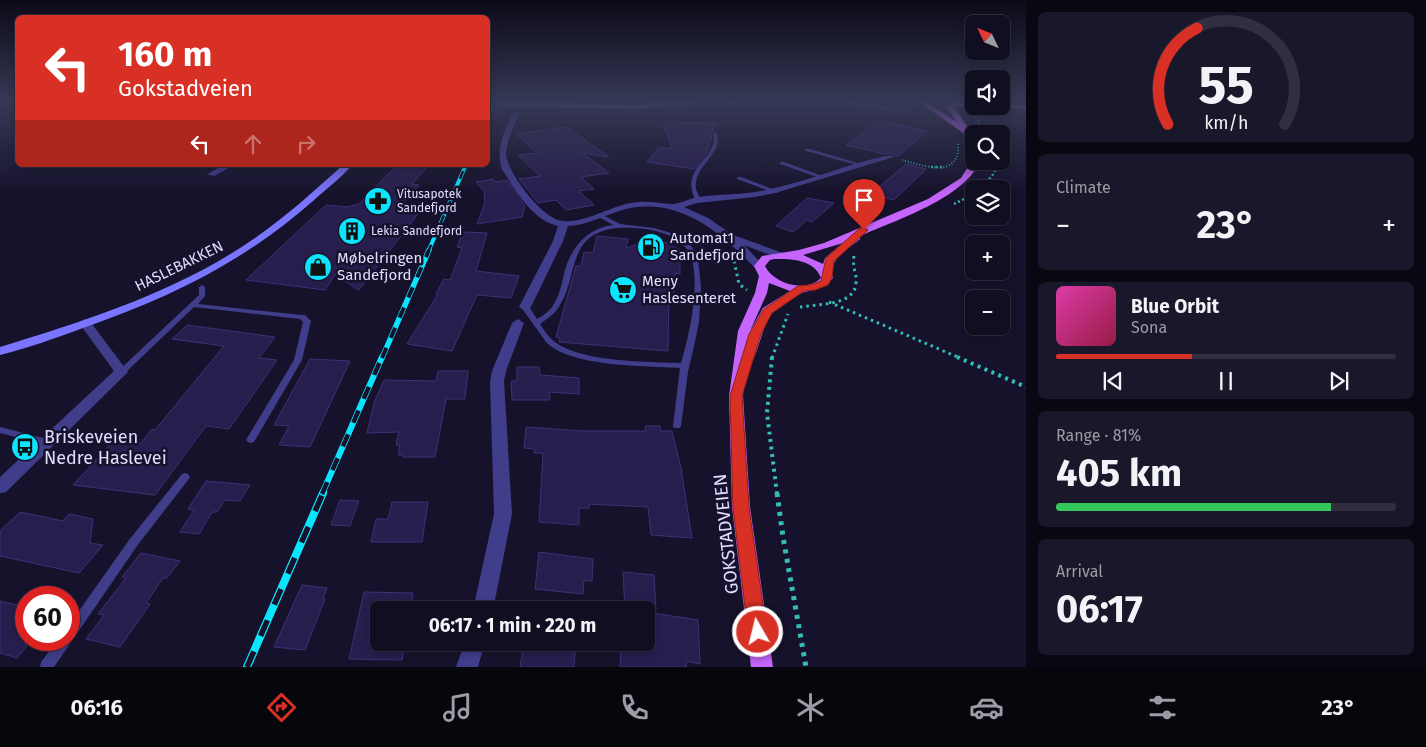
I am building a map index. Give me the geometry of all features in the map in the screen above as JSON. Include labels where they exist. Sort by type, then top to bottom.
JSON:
[{"type":"main road","name":"HASLEBAKKEN","points":[[0,351],[85,323],[164,292],[224,262],[273,230],[346,167]]},
{"type":"main road","points":[[864,230],[829,260],[827,278],[825,283],[819,286],[802,288],[781,284],[762,271],[766,258],[805,252],[864,230],[944,194],[963,180],[972,170]]},
{"type":"main road","points":[[784,256],[808,260],[816,264],[826,274]]},
{"type":"main road","name":"GOKSTADVEIEN","points":[[762,271],[761,293],[744,331],[736,396],[741,508],[762,667]]},
{"type":"main road","name":"GOKSTADVEIEN","points":[[736,396],[755,334],[768,311],[802,288]]},
{"type":"street","points":[[507,132],[501,156],[509,174],[539,213],[554,222],[584,221],[638,205],[657,204],[676,207],[692,213],[729,236],[784,256]]},
{"type":"street","points":[[676,207],[698,200],[777,192],[859,164],[890,157]]},
{"type":"street","points":[[211,174],[226,167]]},
{"type":"street","points":[[525,307],[558,241],[564,223]]},
{"type":"street","points":[[729,236],[762,271]]},
{"type":"street","points":[[485,601],[503,514],[498,371],[518,322]]},
{"type":"street","points":[[0,487],[120,372],[85,323]]},
{"type":"street","points":[[466,667],[472,651]]},
{"type":"lane","points":[[698,200],[694,194],[695,174],[716,145],[717,137],[715,133]]},
{"type":"lane","points":[[808,150],[859,164]]},
{"type":"lane","points":[[782,163],[822,177]]},
{"type":"lane","points":[[739,178],[777,192]]},
{"type":"lane","points":[[599,215],[618,225],[652,229],[670,234],[686,244],[695,259],[697,280],[693,338],[685,366],[677,426]]},
{"type":"lane","points":[[537,323],[551,313],[558,304],[571,259],[578,249],[588,237],[618,225]]},
{"type":"lane","points":[[120,372],[202,296],[202,287]]},
{"type":"lane","points":[[192,305],[302,317],[307,322],[298,360],[251,440]]},
{"type":"lane","points":[[525,307],[552,344],[563,350],[620,361],[685,366]]},
{"type":"lane","points":[[0,430],[47,442]]},
{"type":"lane","points":[[80,619],[133,543],[185,477]]},
{"type":"lane","points":[[46,667],[57,651]]},
{"type":"path","points":[[890,157],[940,168],[948,167],[956,159],[959,148],[956,137]]},
{"type":"path","points":[[988,180],[995,170]]},
{"type":"path","points":[[952,205],[965,198]]},
{"type":"path","points":[[806,667],[783,537],[767,413],[771,361],[783,324],[794,309],[847,298],[856,292],[858,286],[852,266],[852,258],[859,251]]},
{"type":"path","points":[[730,255],[734,260],[739,284],[749,291]]},
{"type":"path","points":[[829,302],[1026,387]]},
{"type":"building","points":[[573,132],[609,157],[582,153],[609,173],[581,177],[594,189],[579,191],[594,205],[566,210],[556,200],[538,203],[519,179],[540,176],[518,155],[537,153],[516,134]]},
{"type":"building","points":[[666,132],[712,132],[706,154],[694,169],[647,162],[659,147],[672,149]]},
{"type":"building","points":[[864,132],[926,132],[897,157],[891,153],[884,154],[846,145]]},
{"type":"building","points":[[906,164],[926,169],[894,200],[871,194]]},
{"type":"building","name":"Lekia Sandefjord","points":[[395,167],[427,167],[412,184],[419,185],[396,212],[418,214],[359,290],[335,275],[325,290],[246,280],[326,205],[347,207],[359,204]]},
{"type":"building","points":[[493,179],[496,182],[507,180],[525,206],[522,217],[477,224],[485,203],[484,191],[476,182]]},
{"type":"building","points":[[807,198],[834,203],[812,222],[807,220],[793,232],[776,226]]},
{"type":"building","points":[[463,232],[487,233],[476,271],[519,276],[511,298],[477,295],[452,351],[407,344],[438,294],[436,294],[444,279],[450,280],[462,248],[457,247]]},
{"type":"building","points":[[597,236],[628,239],[626,248],[657,238],[680,250],[680,274],[675,273],[674,293],[669,292],[668,351],[559,342],[560,338],[556,337],[576,266],[581,266],[584,252],[593,253]]},
{"type":"building","points":[[187,325],[275,337],[259,358],[277,360],[229,429],[206,426],[155,495],[73,485],[114,440],[141,443],[152,429],[155,430],[224,346],[172,339]]},
{"type":"building","points":[[310,359],[350,361],[310,447],[279,445],[289,426],[274,425]]},
{"type":"building","points":[[517,367],[539,367],[540,375],[579,378],[579,394],[549,392],[550,400],[512,400],[511,381],[517,381]]},
{"type":"building","points":[[438,371],[468,371],[465,399],[446,399],[435,457],[403,457],[403,455],[398,455],[400,445],[396,445],[399,432],[367,433],[374,403],[384,380],[436,381]]},
{"type":"building","points":[[645,426],[660,426],[661,431],[672,431],[681,468],[692,538],[651,535],[648,507],[589,504],[589,508],[579,508],[579,525],[539,522],[543,453],[534,453],[535,449],[524,448],[526,427],[583,431],[646,431]]},
{"type":"building","points":[[206,481],[250,485],[240,501],[225,500],[217,512],[212,512],[199,534],[180,532],[194,510],[188,509]]},
{"type":"building","points":[[340,500],[359,501],[350,526],[331,525]]},
{"type":"building","points":[[392,502],[428,502],[422,542],[371,542],[376,519],[388,519]]},
{"type":"building","points":[[20,512],[63,521],[69,514],[93,519],[90,543],[103,545],[79,573],[0,556],[0,531]]},
{"type":"building","points":[[539,552],[593,559],[592,581],[584,580],[583,594],[535,589]]},
{"type":"building","points":[[141,553],[180,561],[167,578],[163,578],[146,603],[150,604],[120,647],[86,639],[104,615],[98,614],[126,578],[122,577]]},
{"type":"building","points":[[623,572],[654,575],[656,610],[655,601],[625,601]]},
{"type":"building","points":[[302,585],[327,588],[323,599],[325,599],[305,650],[274,647]]},
{"type":"building","points":[[364,592],[413,593],[412,601],[370,601],[370,651],[404,651],[402,660],[349,659]]},
{"type":"building","points":[[0,601],[15,604],[15,651],[23,651],[17,658],[0,653]]},
{"type":"building","points":[[655,613],[698,620],[700,664],[687,661],[686,667],[620,667],[621,651],[655,651]]},
{"type":"building","points":[[523,651],[575,651],[574,667],[520,667]]},
{"type":"railway","points":[[428,252],[465,167]]},
{"type":"railway","points":[[382,358],[429,250]]},
{"type":"railway","points":[[322,494],[382,357]]},
{"type":"railway","points":[[247,667],[323,493]]},
{"type":"place","name":"Vitusapotek Sandefjord","points":[[378,201]]},
{"type":"place","name":"Lekia Sandefjord","points":[[352,231]]},
{"type":"place","name":"Automat1 Sandefjord","points":[[651,247]]},
{"type":"place","name":"Møbelringen Sandefjord","points":[[318,267]]},
{"type":"place","name":"Meny Haslesenteret","points":[[623,290]]},
{"type":"place","name":"Briskeveien Nedre Haslevei","points":[[25,447]]},
{"type":"route","points":[[758,632],[741,508],[736,396],[755,334],[768,311],[802,288],[812,288],[825,283],[829,260],[864,230]]}]
